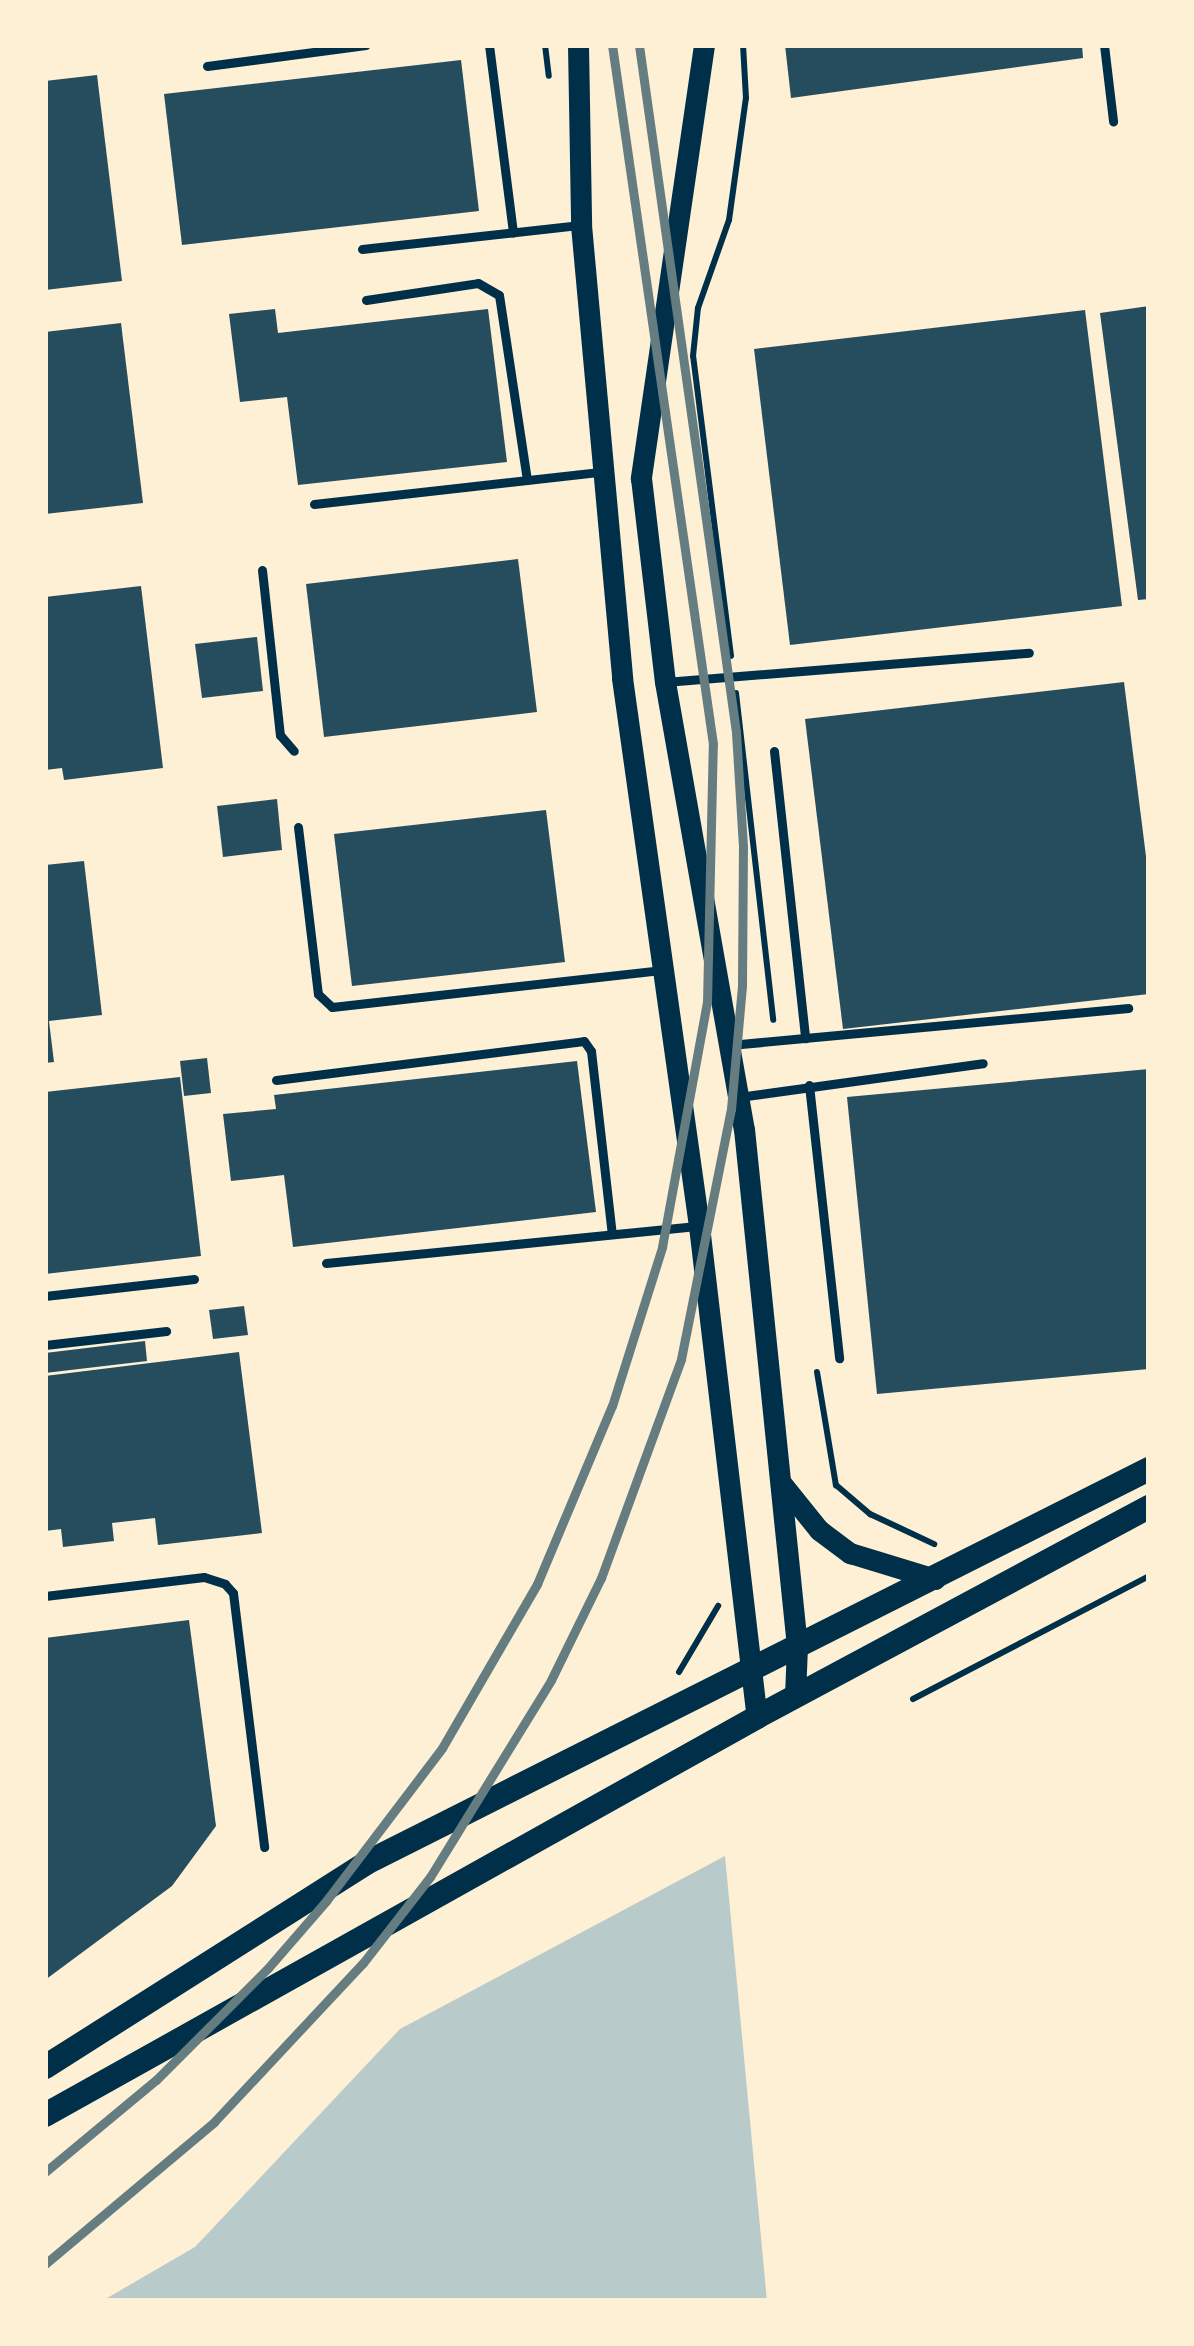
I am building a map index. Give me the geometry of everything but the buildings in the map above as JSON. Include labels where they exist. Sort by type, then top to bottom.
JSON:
[{"type":"main road","points":[[45,2067],[366,1863],[1149,1469]]},
{"type":"main road","points":[[45,2115],[795,1696],[1149,1507]]},
{"type":"street","points":[[578,45],[581,224],[622,678],[699,1226],[757,1717]]},
{"type":"street","points":[[704,45],[641,478],[665,682],[739,1097],[782,1484],[797,1646],[795,1696]]},
{"type":"street","points":[[782,1484],[819,1530],[850,1553],[934,1579]]},
{"type":"lane","points":[[207,66],[366,45]]},
{"type":"lane","points":[[489,45],[513,232]]},
{"type":"lane","points":[[1104,45],[1113,122]]},
{"type":"lane","points":[[362,249],[581,224]]},
{"type":"lane","points":[[366,300],[478,284],[499,296],[527,480]]},
{"type":"lane","points":[[314,504],[600,472]]},
{"type":"lane","points":[[262,570],[280,735],[294,751]]},
{"type":"lane","points":[[665,682],[1029,653]]},
{"type":"lane","points":[[774,751],[805,1038]]},
{"type":"lane","points":[[298,827],[318,994],[332,1007],[663,970]]},
{"type":"lane","points":[[730,1045],[1128,1008]]},
{"type":"lane","points":[[276,1080],[584,1041],[591,1052],[612,1234]]},
{"type":"lane","points":[[739,1097],[982,1064]]},
{"type":"lane","points":[[808,1085],[839,1358]]},
{"type":"lane","points":[[326,1263],[699,1226]]},
{"type":"lane","points":[[45,1296],[194,1279]]},
{"type":"lane","points":[[45,1345],[166,1330]]},
{"type":"lane","points":[[45,1595],[204,1577],[225,1584],[233,1594],[264,1847]]},
{"type":"path","points":[[743,45],[746,98],[729,220],[698,308],[693,356],[775,1041]]},
{"type":"path","points":[[817,1372],[836,1485],[883,1521],[947,1549]]},
{"type":"path","points":[[913,1699],[1149,1576]]},
{"type":"path","points":[[671,1683],[724,1596]]},
{"type":"shaded area","points":[[725,1856],[767,2301],[102,2301],[195,2247],[400,2029]]},
{"type":"railway","points":[[45,2172],[156,2080],[268,1968],[326,1901],[442,1748],[537,1584],[612,1406],[662,1247],[707,1002],[713,744],[612,45]]},
{"type":"railway","points":[[45,2264],[214,2122],[363,1963],[430,1877],[551,1680],[601,1578],[681,1359],[731,1109],[742,985],[743,847],[736,732],[639,45]]}]
